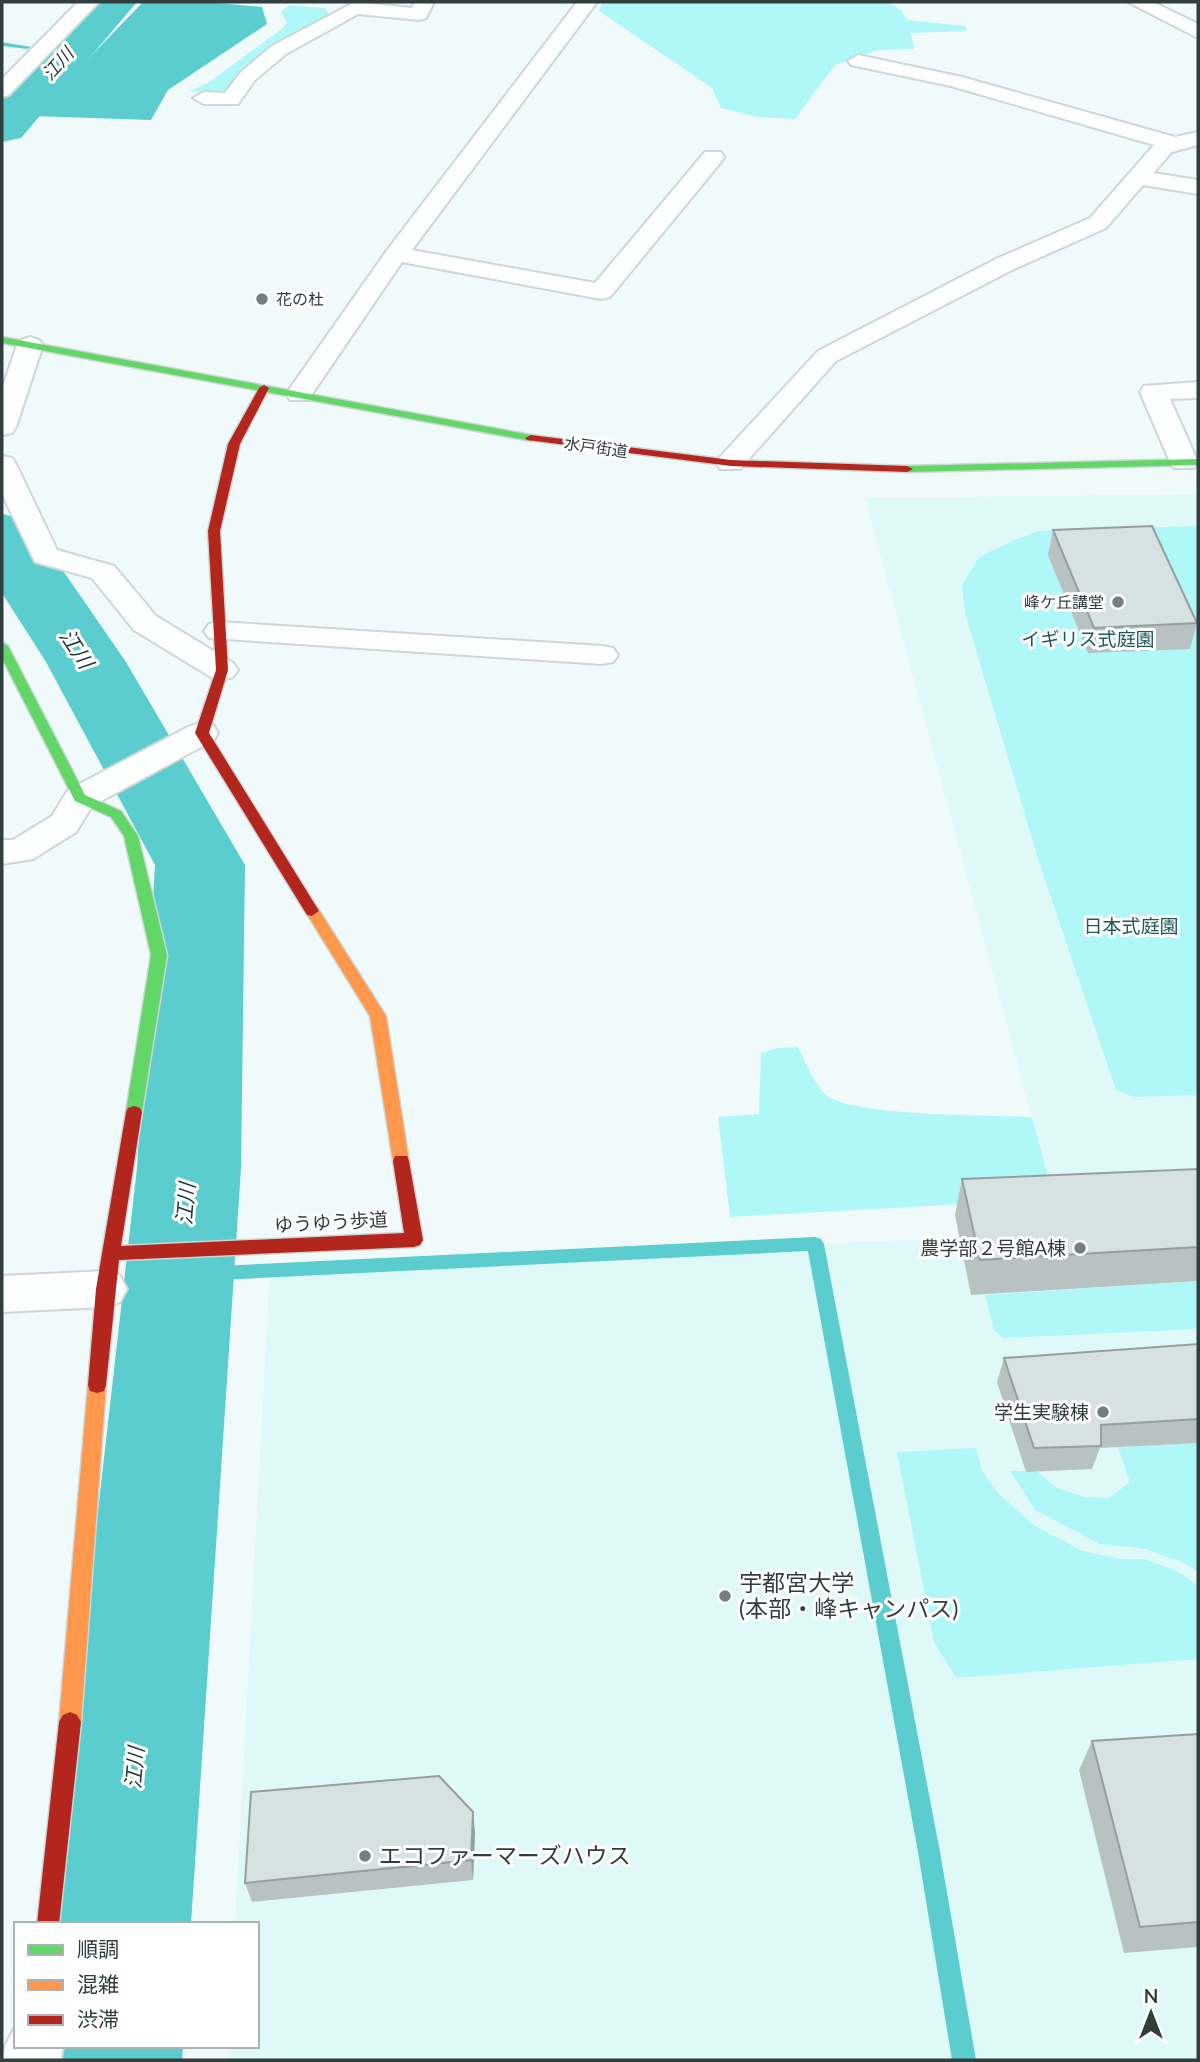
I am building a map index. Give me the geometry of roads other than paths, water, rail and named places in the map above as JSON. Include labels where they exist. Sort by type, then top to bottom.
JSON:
[{"type":"main road","name":"水戸街道","points":[[2,340],[585,447],[730,463],[867,468],[1191,462]]},
{"type":"main road","points":[[202,733],[222,670],[214,531],[234,444],[264,388]]},
{"type":"main road","points":[[2,646],[80,798],[116,814],[131,836],[159,955],[108,1271],[63,1804],[48,1922]]},
{"type":"main road","name":"ゆうゆう歩道","points":[[108,1271],[250,1247],[414,1240],[378,1016],[202,733]]},
{"type":"street","points":[[2,90],[89,2]]},
{"type":"street","points":[[204,98],[231,100],[248,76],[279,50],[355,8],[419,14],[424,2]]},
{"type":"street","points":[[299,394],[396,254],[587,2]]},
{"type":"street","points":[[1138,2],[1198,32]]},
{"type":"street","points":[[858,61],[955,81],[1174,144]]},
{"type":"street","points":[[730,463],[827,356],[1005,264],[1098,223],[1164,147],[1198,138]]},
{"type":"street","points":[[396,254],[601,292],[713,157]]},
{"type":"street","points":[[1138,178],[1198,187]]},
{"type":"street","points":[[2,427],[30,345]]},
{"type":"street","points":[[1191,462],[1153,392],[1198,390]]},
{"type":"street","points":[[2,464],[45,556],[103,572],[145,623],[222,670]]},
{"type":"street","points":[[220,631],[602,655]]},
{"type":"street","points":[[2,852],[21,851],[64,824],[80,798],[202,733]]},
{"type":"street","points":[[2,1294],[108,1271]]},
{"type":"waterway","name":"江川","points":[[2,126],[113,2]]},
{"type":"waterway","points":[[2,44],[27,47]]},
{"type":"waterway","points":[[53,51],[67,53]]},
{"type":"waterway","name":"江川","points":[[2,536],[86,662],[200,865],[189,1168],[121,1922]]},
{"type":"waterway","points":[[178,1275],[815,1244],[929,1852],[964,2060]]},
{"type":"waterway","name":"江川","points":[[109,2060],[110,2048]]},
{"type":"place","name":"花の杜","points":[[262,299]]},
{"type":"place","name":"峰ケ丘講堂","points":[[1118,602]]},
{"type":"place","name":"農学部２号館A棟","points":[[1080,1248]]},
{"type":"place","name":"学生実験棟","points":[[1103,1412]]},
{"type":"place","name":"宇都宮大学 (本部・峰キャンパス)","points":[[725,1596]]},
{"type":"place","name":"エコファーマーズハウス","points":[[365,1856]]},
{"type":"park label","name":"イギリス式庭園","points":[[1088,639]]},
{"type":"park label","name":"日本式庭園","points":[[1131,926]]}]
